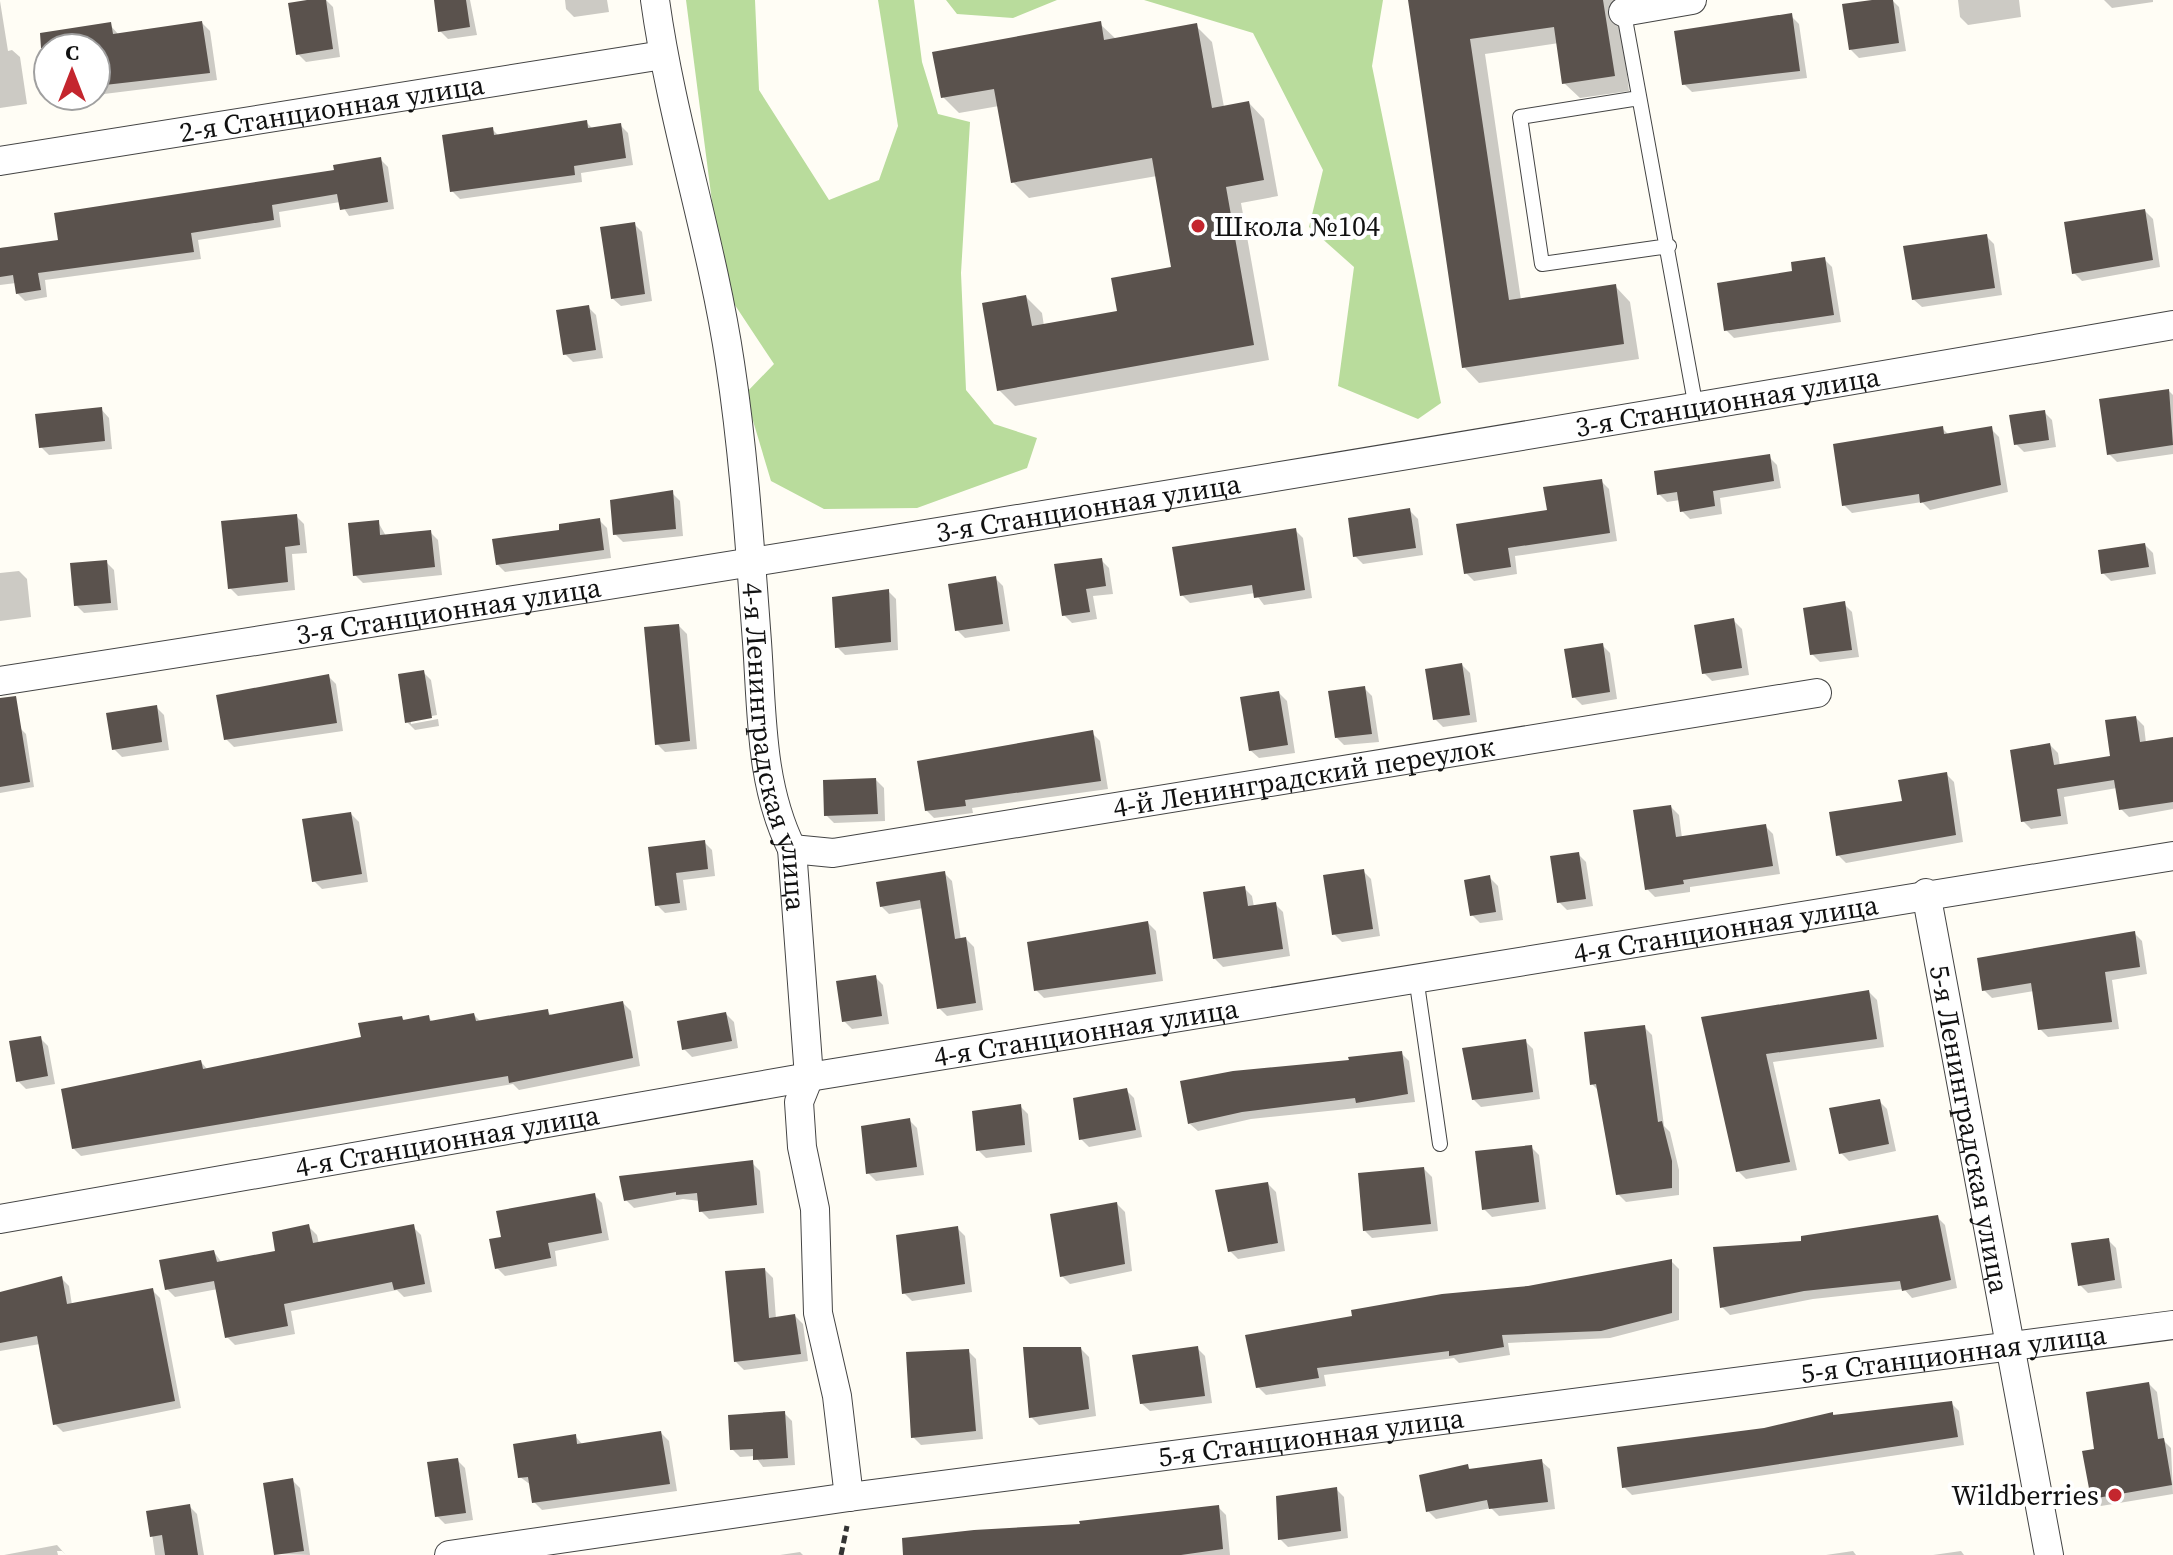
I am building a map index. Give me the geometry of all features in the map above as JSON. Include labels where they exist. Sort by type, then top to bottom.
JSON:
[{"type":"street","name":"4-я Ленинградская улица","points":[[655,0],[663,55],[730,362],[751,564],[766,772],[776,817],[792,849],[809,1077],[799,1102],[802,1147],[815,1209],[818,1313],[837,1396],[849,1497]]},
{"type":"street","points":[[1622,6],[1692,0]]},
{"type":"street","name":"2-я Станционная улица","points":[[0,161],[663,55]]},
{"type":"street","name":"3-я Станционная улица","points":[[0,681],[751,564],[1696,408],[2173,325]]},
{"type":"street","name":"4-й Ленинградский переулок","points":[[792,849],[833,853],[1817,693]]},
{"type":"street","name":"4-я Станционная улица","points":[[0,1219],[351,1160],[809,1077],[1926,893],[2173,856]]},
{"type":"street","name":"5-я Ленинградская улица","points":[[1926,893],[2049,1555]]},
{"type":"street","name":"5-я Станционная улица","points":[[449,1555],[849,1497],[2173,1325]]},
{"type":"lane","points":[[1622,6],[1669,246],[1696,408]]},
{"type":"lane","points":[[1639,98],[1520,117],[1542,264],[1669,246]]},
{"type":"lane","points":[[1416,977],[1440,1144]]},
{"type":"green space","points":[[686,0],[755,0],[759,90],[829,200],[879,180],[898,126],[878,0],[914,0],[922,62],[938,114],[970,122],[961,273],[966,390],[994,424],[1037,438],[1027,468],[917,508],[824,509],[771,481],[745,394],[774,364],[723,287]]},
{"type":"green space","points":[[946,0],[1057,0],[1013,18],[957,14]]},
{"type":"green space","points":[[1144,0],[1383,0],[1372,66],[1441,403],[1418,419],[1338,386],[1354,267],[1309,227],[1323,170],[1253,33]]},
{"type":"building","points":[[326,0],[333,49],[296,55],[288,3]]},
{"type":"building","points":[[434,0],[466,0],[470,27],[438,32]]},
{"type":"building","points":[[1408,0],[1603,0],[1615,76],[1562,84],[1554,27],[1470,39],[1509,300],[1616,284],[1624,344],[1462,368]]},
{"type":"building","points":[[1893,0],[1899,43],[1849,50],[1842,4]]},
{"type":"building","points":[[1792,13],[1800,71],[1682,85],[1674,31]]},
{"type":"building","points":[[202,21],[210,73],[112,84],[112,32],[46,32],[111,22],[113,34]]},
{"type":"building","name":"Школа №104","points":[[1101,21],[1104,40],[1197,23],[1212,108],[1249,101],[1264,180],[1226,187],[1254,345],[997,391],[982,303],[1026,295],[1032,326],[1117,311],[1111,278],[1171,267],[1152,158],[1011,183],[994,89],[941,98],[932,52]]},
{"type":"building","points":[[587,120],[588,128],[621,123],[626,158],[574,166],[575,175],[450,192],[442,135],[493,127],[494,135]]},
{"type":"building","points":[[381,157],[388,202],[340,210],[337,194],[272,205],[274,220],[191,233],[194,252],[38,273],[41,290],[16,294],[13,275],[0,277],[0,248],[58,240],[54,213],[334,170],[333,165]]},
{"type":"building","points":[[2145,209],[2153,260],[2072,274],[2064,222]]},
{"type":"building","points":[[635,222],[645,294],[611,299],[600,227]]},
{"type":"building","points":[[1987,234],[1995,288],[1912,300],[1903,246]]},
{"type":"building","points":[[1825,257],[1834,315],[1724,331],[1717,283],[1792,271],[1791,262]]},
{"type":"building","points":[[589,305],[596,350],[563,355],[556,310]]},
{"type":"building","points":[[2169,389],[2173,445],[2107,455],[2099,399]]},
{"type":"building","points":[[102,407],[105,441],[39,448],[35,414]]},
{"type":"building","points":[[2045,410],[2049,440],[2014,445],[2009,415]]},
{"type":"building","points":[[1943,426],[1944,434],[1992,426],[2001,485],[1920,503],[1919,494],[1842,506],[1833,444]]},
{"type":"building","points":[[1770,454],[1774,481],[1713,491],[1715,506],[1680,512],[1677,492],[1657,495],[1654,471]]},
{"type":"building","points":[[1602,479],[1610,533],[1508,548],[1511,567],[1464,574],[1456,524],[1547,510],[1543,487]]},
{"type":"building","points":[[673,490],[676,529],[613,535],[610,500]]},
{"type":"building","points":[[1410,508],[1416,548],[1353,557],[1348,518]]},
{"type":"building","points":[[297,514],[300,545],[285,547],[288,582],[228,589],[221,521]]},
{"type":"building","points":[[600,518],[604,550],[496,565],[492,539],[559,530],[559,524]]},
{"type":"building","points":[[379,520],[380,535],[431,530],[435,567],[353,576],[348,523]]},
{"type":"building","points":[[1296,528],[1305,590],[1254,598],[1252,585],[1180,596],[1172,547]]},
{"type":"building","points":[[2145,543],[2149,567],[2101,574],[2098,550]]},
{"type":"building","points":[[1102,558],[1106,586],[1086,589],[1090,612],[1062,616],[1054,564]]},
{"type":"building","points":[[107,560],[111,603],[74,606],[70,563]]},
{"type":"building","points":[[996,576],[1003,624],[955,631],[948,584]]},
{"type":"building","points":[[889,589],[891,642],[835,648],[832,597]]},
{"type":"building","points":[[1845,601],[1852,650],[1810,655],[1803,608]]},
{"type":"building","points":[[1734,618],[1742,668],[1702,674],[1694,625]]},
{"type":"building","points":[[679,624],[690,741],[655,745],[644,627]]},
{"type":"building","points":[[1603,643],[1610,692],[1572,698],[1564,649]]},
{"type":"building","points":[[1462,663],[1470,715],[1433,720],[1425,669]]},
{"type":"building","points":[[424,670],[432,718],[405,723],[398,674]]},
{"type":"building","points":[[329,674],[337,723],[224,740],[216,695]]},
{"type":"building","points":[[1365,686],[1372,734],[1335,738],[1328,691]]},
{"type":"building","points":[[1279,691],[1288,745],[1249,751],[1240,697]]},
{"type":"building","points":[[16,696],[30,782],[0,787],[0,698]]},
{"type":"building","points":[[157,705],[162,742],[112,750],[106,713]]},
{"type":"building","points":[[2136,716],[2140,742],[2173,737],[2173,802],[2119,810],[2114,780],[2057,789],[2061,816],[2021,822],[2010,750],[2050,743],[2054,765],[2110,756],[2105,720]]},
{"type":"building","points":[[1093,730],[1101,781],[965,800],[966,806],[925,811],[917,761]]},
{"type":"building","points":[[1947,772],[1956,835],[1836,856],[1829,812],[1902,801],[1898,780]]},
{"type":"building","points":[[876,778],[878,814],[824,816],[823,780]]},
{"type":"building","points":[[1671,805],[1676,837],[1766,824],[1773,866],[1683,880],[1684,884],[1645,890],[1633,810]]},
{"type":"building","points":[[351,812],[362,874],[312,882],[302,819]]},
{"type":"building","points":[[705,840],[708,869],[676,873],[680,903],[655,906],[648,847]]},
{"type":"building","points":[[1579,852],[1586,899],[1557,903],[1550,856]]},
{"type":"building","points":[[1364,869],[1373,929],[1332,935],[1323,875]]},
{"type":"building","points":[[945,871],[955,939],[966,937],[976,1003],[937,1009],[920,900],[880,907],[876,882]]},
{"type":"building","points":[[1490,875],[1496,912],[1470,916],[1464,880]]},
{"type":"building","points":[[1245,886],[1248,906],[1276,902],[1283,949],[1213,959],[1203,892]]},
{"type":"building","points":[[1148,921],[1156,974],[1034,991],[1027,942]]},
{"type":"building","points":[[2135,931],[2140,967],[2105,972],[2112,1022],[2038,1030],[2031,983],[1982,991],[1977,958]]},
{"type":"building","points":[[876,975],[882,1016],[842,1022],[836,981]]},
{"type":"building","points":[[1869,990],[1877,1039],[1766,1054],[1790,1162],[1736,1172],[1701,1017]]},
{"type":"building","points":[[623,1001],[633,1058],[509,1083],[508,1076],[72,1149],[61,1089],[201,1060],[203,1069],[361,1037],[358,1023],[402,1016],[403,1020],[429,1015],[430,1021],[474,1013],[476,1021],[548,1009],[549,1015]]},
{"type":"building","points":[[726,1012],[732,1041],[682,1050],[677,1021]]},
{"type":"building","points":[[1645,1025],[1658,1122],[1662,1121],[1672,1161],[1672,1188],[1616,1195],[1596,1084],[1590,1085],[1584,1032]]},
{"type":"building","points":[[41,1036],[48,1076],[16,1082],[9,1041]]},
{"type":"building","points":[[1526,1039],[1533,1092],[1472,1100],[1462,1048]]},
{"type":"building","points":[[1402,1051],[1408,1094],[1356,1103],[1355,1098],[1242,1112],[1188,1124],[1180,1081],[1233,1071],[1349,1060],[1348,1057]]},
{"type":"building","points":[[1127,1088],[1136,1130],[1079,1140],[1073,1098]]},
{"type":"building","points":[[1880,1099],[1889,1144],[1839,1154],[1829,1108]]},
{"type":"building","points":[[1021,1104],[1025,1145],[976,1151],[972,1111]]},
{"type":"building","points":[[910,1118],[917,1167],[866,1174],[861,1126]]},
{"type":"building","points":[[1532,1145],[1539,1202],[1482,1210],[1475,1151]]},
{"type":"building","points":[[753,1160],[757,1205],[699,1212],[697,1193],[676,1195],[676,1192],[624,1201],[619,1176]]},
{"type":"building","points":[[1424,1167],[1431,1224],[1363,1231],[1358,1173]]},
{"type":"building","points":[[1268,1182],[1278,1243],[1228,1252],[1215,1190]]},
{"type":"building","points":[[595,1193],[602,1233],[548,1243],[551,1258],[495,1269],[489,1239],[501,1237],[496,1211]]},
{"type":"building","points":[[1117,1202],[1125,1264],[1060,1277],[1050,1214]]},
{"type":"building","points":[[1938,1215],[1951,1280],[1902,1291],[1900,1281],[1804,1291],[1720,1308],[1713,1247],[1801,1241],[1801,1236]]},
{"type":"building","points":[[309,1224],[313,1243],[414,1224],[425,1284],[394,1290],[392,1282],[284,1304],[288,1326],[225,1338],[214,1281],[165,1290],[159,1260],[214,1250],[217,1262],[275,1251],[272,1232]]},
{"type":"building","points":[[958,1226],[965,1284],[902,1294],[896,1235]]},
{"type":"building","points":[[2109,1238],[2115,1280],[2078,1286],[2071,1243]]},
{"type":"building","points":[[1672,1259],[1672,1313],[1601,1331],[1502,1335],[1504,1347],[1449,1356],[1449,1351],[1317,1368],[1319,1378],[1256,1388],[1245,1335],[1352,1316],[1351,1310],[1442,1294],[1528,1286]]},
{"type":"building","points":[[765,1268],[769,1318],[795,1314],[801,1354],[734,1362],[725,1271]]},
{"type":"building","points":[[62,1276],[67,1304],[153,1288],[175,1401],[53,1425],[37,1336],[0,1343],[0,1292]]},
{"type":"building","points":[[1198,1346],[1205,1396],[1140,1404],[1132,1355]]},
{"type":"building","points":[[1023,1347],[1081,1347],[1089,1409],[1029,1418]]},
{"type":"building","points":[[969,1349],[976,1431],[911,1438],[906,1352]]},
{"type":"building","points":[[2149,1382],[2158,1439],[2164,1438],[2172,1485],[2091,1499],[2082,1451],[2094,1449],[2086,1392]]},
{"type":"building","points":[[1952,1401],[1958,1437],[1622,1488],[1617,1447],[1764,1428],[1833,1412],[1833,1415]]},
{"type":"building","points":[[785,1411],[788,1458],[753,1460],[753,1449],[730,1450],[728,1415]]},
{"type":"building","points":[[661,1431],[670,1484],[532,1503],[528,1477],[518,1478],[513,1444],[576,1434],[577,1444]]},
{"type":"building","points":[[458,1458],[466,1513],[435,1517],[427,1462]]},
{"type":"building","points":[[1542,1459],[1548,1502],[1489,1509],[1487,1500],[1426,1512],[1419,1475],[1468,1464],[1469,1469]]},
{"type":"building","points":[[293,1478],[304,1551],[274,1555],[263,1483]]},
{"type":"building","points":[[1337,1487],[1341,1531],[1278,1540],[1276,1496]]},
{"type":"building","points":[[190,1504],[198,1555],[165,1555],[162,1535],[150,1537],[146,1511]]},
{"type":"building","points":[[1219,1505],[1223,1549],[1181,1555],[903,1555],[902,1538],[1080,1524],[1079,1521]]},
{"type":"place","name":"Школа №104","points":[[1198,226]]},
{"type":"place","name":"Wildberries","points":[[2115,1495]]}]
